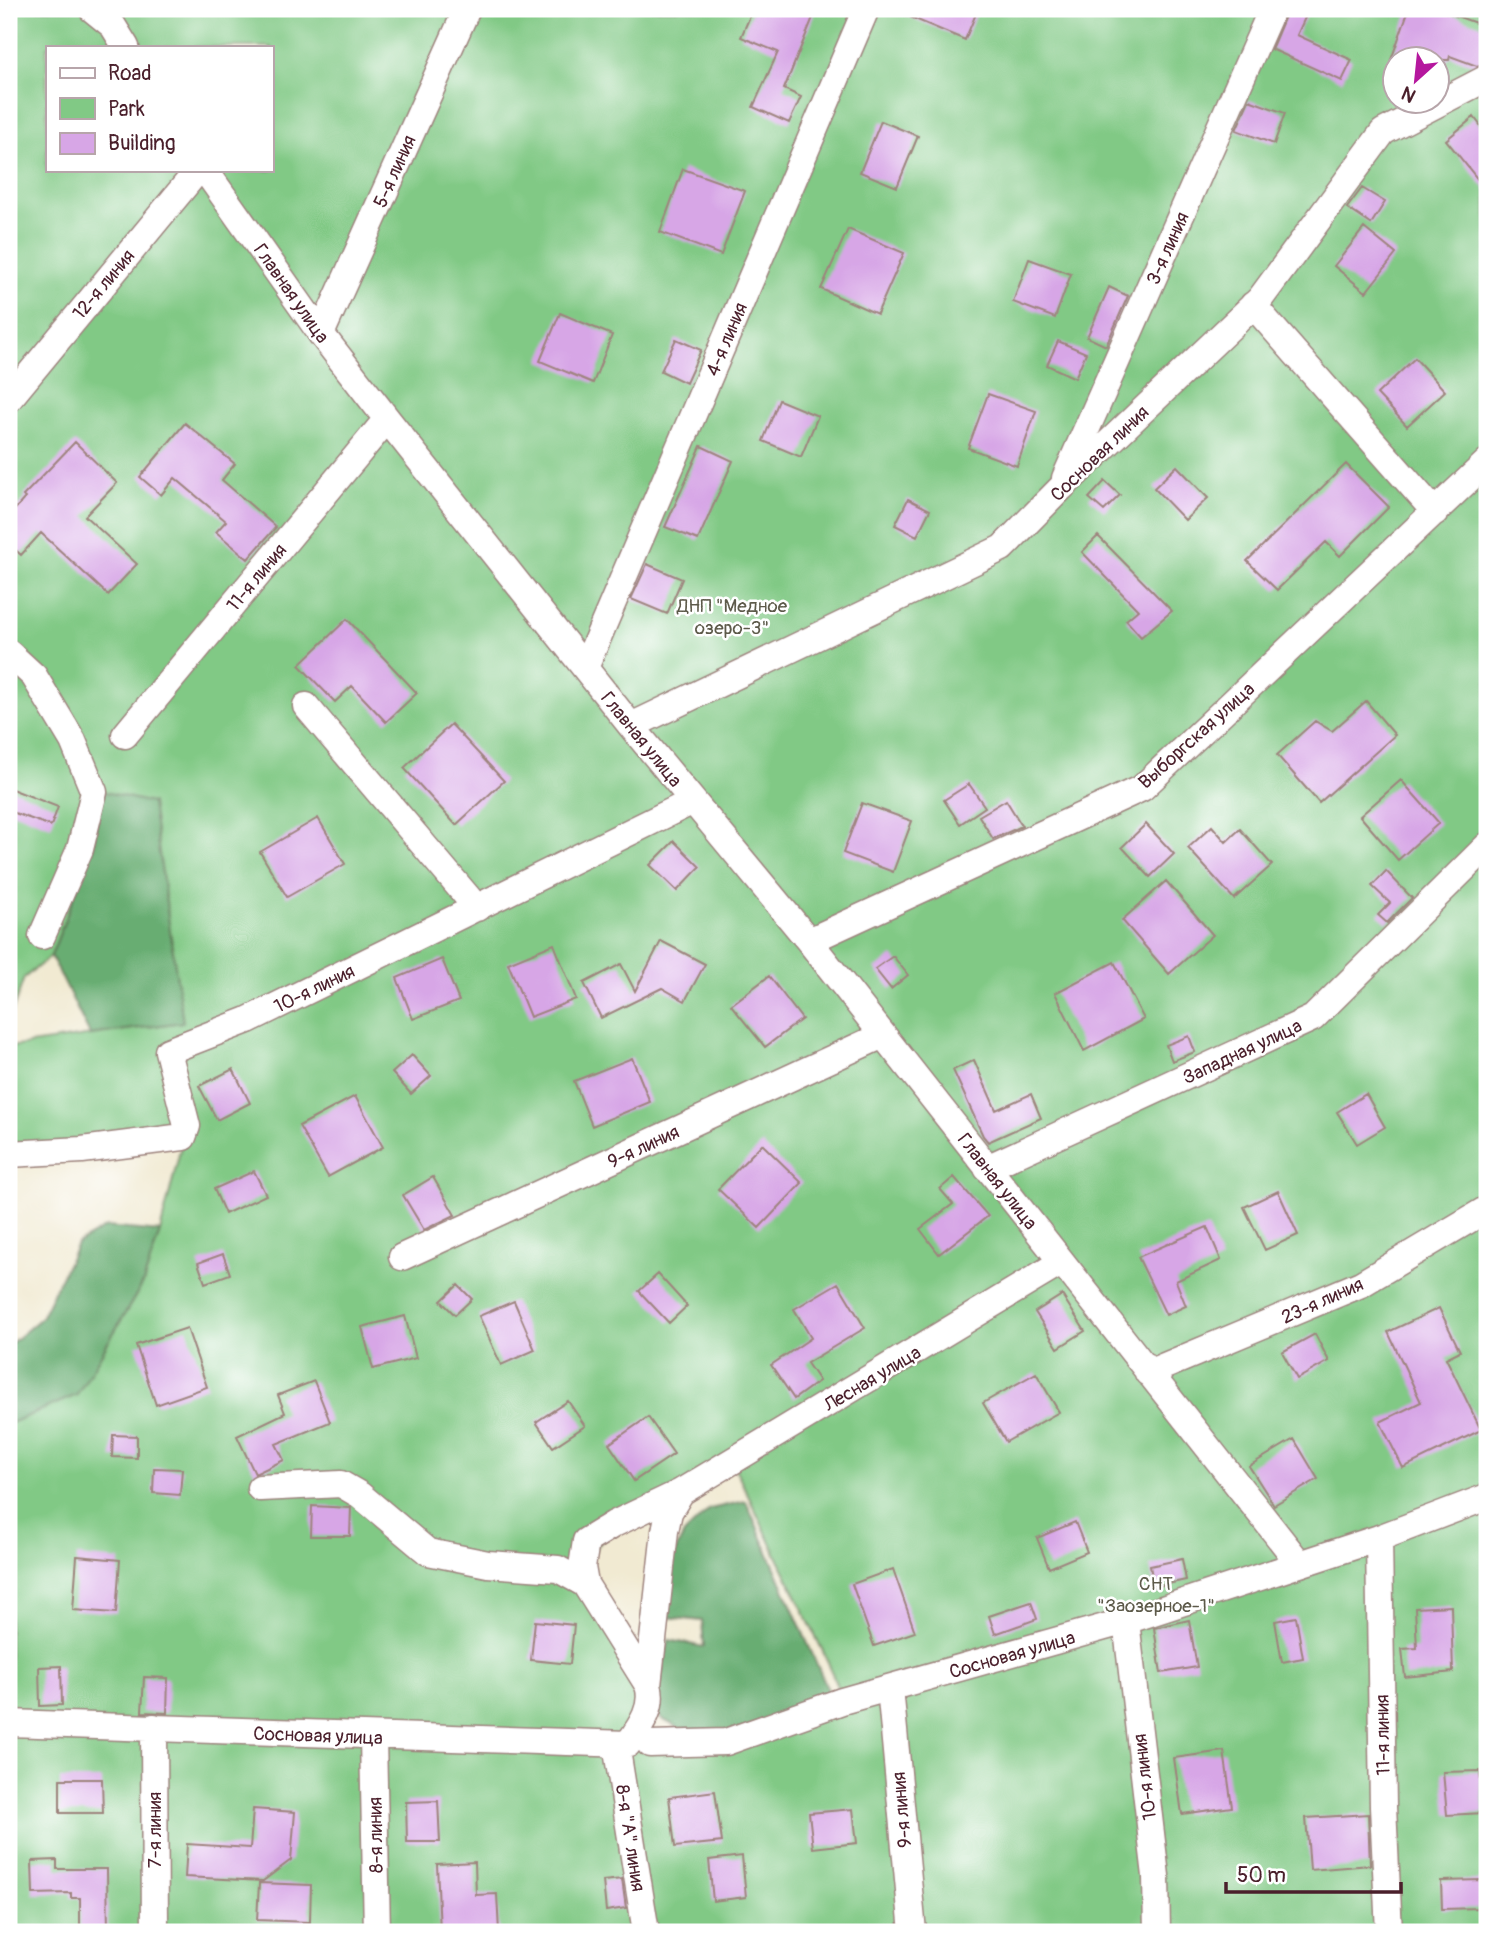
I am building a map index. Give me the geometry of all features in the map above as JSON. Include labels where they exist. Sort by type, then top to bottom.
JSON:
[{"type":"street","points":[[92,9],[120,27]]},
{"type":"street","name":"5-я линия","points":[[321,334],[467,9]]},
{"type":"street","name":"4-я линия","points":[[585,668],[866,9]]},
{"type":"street","name":"3-я линия","points":[[1061,488],[1272,9]]},
{"type":"street","name":"Сосновая линия","points":[[631,726],[1002,548],[1253,305],[1382,132],[1487,78]]},
{"type":"street","name":"12-я линия","points":[[9,399],[196,172]]},
{"type":"street","name":"Главная улица","points":[[206,172],[321,334],[387,419],[631,726],[809,941],[1300,1564]]},
{"type":"street","points":[[1253,305],[1434,512]]},
{"type":"street","name":"11-я линия","points":[[125,735],[387,419]]},
{"type":"street","name":"Выборгская улица","points":[[809,941],[1142,788],[1487,462]]},
{"type":"street","points":[[9,653],[34,676],[73,741],[94,792],[80,849],[43,936]]},
{"type":"street","points":[[306,706],[477,908]]},
{"type":"street","name":"10-я линия","points":[[9,1154],[82,1150],[183,1137],[187,1126],[168,1051],[248,1020],[693,801]]},
{"type":"street","name":"Западная улица","points":[[987,1168],[1313,1018],[1487,846]]},
{"type":"street","name":"9-я линия","points":[[402,1257],[883,1035]]},
{"type":"street","name":"23-я линия","points":[[1148,1373],[1361,1284],[1487,1209]]},
{"type":"street","name":"Лесная улица","points":[[585,1584],[582,1567],[586,1541],[614,1524],[681,1492],[1062,1262]]},
{"type":"street","points":[[260,1488],[341,1484],[360,1495],[428,1552],[488,1564],[558,1569],[585,1584],[648,1685],[651,1695],[643,1721],[631,1744]]},
{"type":"street","points":[[648,1685],[665,1531],[669,1512],[681,1492]]},
{"type":"street","name":"Сосновая улица","points":[[9,1723],[631,1744],[726,1742],[842,1701],[1126,1621],[1379,1538],[1487,1497]]},
{"type":"street","name":"11-я линия","points":[[1379,1538],[1383,1807],[1389,1932]]},
{"type":"street","name":"10-я линия","points":[[1126,1621],[1156,1876],[1157,1932]]},
{"type":"street","name":"9-я линия","points":[[890,1688],[913,1932]]},
{"type":"street","name":"7-я линия","points":[[154,1727],[155,1932]]},
{"type":"street","name":"8-я линия","points":[[373,1737],[377,1932]]},
{"type":"street","name":"8-я \"А\" линия","points":[[631,1744],[646,1932]]},
{"type":"green space","name":"ДНП \"Медное озеро-3\"","points":[[9,9],[1487,9],[1487,1932],[9,1932],[9,1424],[77,1394],[143,1283],[160,1232],[183,1138],[9,1154],[9,1047],[182,1022],[93,847],[51,956],[24,978],[9,1021]],"holes":[[[732,1462],[828,1662],[842,1701],[629,1743],[641,1674],[582,1567],[614,1524]]]},
{"type":"green space","points":[[101,791],[152,803],[183,1022],[90,1035],[51,956],[93,847]]},
{"type":"green space","points":[[106,1227],[160,1232],[143,1283],[77,1395],[9,1424],[9,1345],[41,1318],[77,1244]]},
{"type":"green space","points":[[746,1501],[831,1697],[741,1731],[690,1734],[660,1718],[655,1703],[669,1640],[704,1647],[702,1621],[667,1617],[667,1568],[684,1534],[710,1509]]},
{"type":"building","points":[[753,9],[798,9],[814,15],[784,89],[801,97],[789,123],[753,107],[778,52],[741,37]]},
{"type":"building","points":[[891,9],[978,9],[965,40]]},
{"type":"building","points":[[1288,9],[1309,9],[1297,35],[1352,60],[1342,81],[1271,49]]},
{"type":"building","points":[[1409,9],[1437,9],[1487,27],[1487,62],[1477,66],[1450,56],[1450,46],[1396,46]]},
{"type":"building","points":[[1249,100],[1285,113],[1274,144],[1236,130]]},
{"type":"building","points":[[1474,117],[1487,134],[1487,191],[1446,140]]},
{"type":"building","points":[[881,121],[918,136],[897,187],[860,172]]},
{"type":"building","points":[[683,169],[745,191],[721,255],[660,232]]},
{"type":"building","points":[[1362,188],[1385,202],[1371,224],[1347,208]]},
{"type":"building","points":[[1364,228],[1396,254],[1366,292],[1334,266]]},
{"type":"building","points":[[848,229],[904,253],[877,314],[821,289]]},
{"type":"building","points":[[1029,259],[1071,274],[1055,318],[1013,302]]},
{"type":"building","points":[[1109,287],[1128,296],[1106,346],[1087,337]]},
{"type":"building","points":[[560,313],[612,335],[593,383],[540,361]]},
{"type":"building","points":[[676,339],[701,350],[686,383],[661,371]]},
{"type":"building","points":[[1058,341],[1086,353],[1075,378],[1047,365]]},
{"type":"building","points":[[1415,358],[1445,391],[1407,426],[1377,394]]},
{"type":"building","points":[[988,394],[1036,411],[1017,466],[968,448]]},
{"type":"building","points":[[779,400],[818,416],[801,457],[763,441]]},
{"type":"building","points":[[185,423],[235,464],[222,480],[276,527],[248,559],[216,532],[226,521],[175,478],[161,495],[140,477]]},
{"type":"building","points":[[75,442],[117,483],[85,516],[137,564],[108,595],[41,533],[21,555],[9,544],[9,516],[25,498],[23,496]]},
{"type":"building","points":[[701,446],[733,461],[698,540],[665,527]]},
{"type":"building","points":[[1346,464],[1389,507],[1340,556],[1326,542],[1277,590],[1247,561]]},
{"type":"building","points":[[1177,466],[1208,498],[1185,520],[1154,488]]},
{"type":"building","points":[[1105,481],[1120,495],[1104,511],[1089,498]]},
{"type":"building","points":[[908,499],[930,510],[917,536],[895,525]]},
{"type":"building","points":[[1098,536],[1172,611],[1141,637],[1126,620],[1138,610],[1082,552]]},
{"type":"building","points":[[647,564],[682,579],[667,614],[631,599]]},
{"type":"building","points":[[347,619],[417,693],[386,722],[352,686],[335,702],[299,665]]},
{"type":"building","points":[[1366,701],[1395,735],[1319,803],[1277,755],[1315,721],[1332,731]]},
{"type":"building","points":[[451,724],[504,781],[456,825],[404,768]]},
{"type":"building","points":[[1401,780],[1439,823],[1398,860],[1360,816]]},
{"type":"building","points":[[969,784],[985,807],[960,824],[944,800]]},
{"type":"building","points":[[9,788],[58,807],[51,826],[9,811]]},
{"type":"building","points":[[1006,800],[1022,826],[993,839],[979,816]]},
{"type":"building","points":[[862,803],[912,821],[893,872],[843,853]]},
{"type":"building","points":[[318,818],[345,864],[287,897],[260,852]]},
{"type":"building","points":[[1146,824],[1174,854],[1150,877],[1122,847]]},
{"type":"building","points":[[1212,826],[1226,842],[1240,829],[1272,865],[1234,899],[1188,848]]},
{"type":"building","points":[[674,841],[700,867],[677,891],[650,865]]},
{"type":"building","points":[[1386,871],[1412,898],[1387,923],[1378,915],[1390,903],[1372,886]]},
{"type":"building","points":[[1166,881],[1213,935],[1169,974],[1122,920]]},
{"type":"building","points":[[661,941],[705,964],[685,1001],[662,988],[601,1018],[584,983],[621,964],[635,991]]},
{"type":"building","points":[[554,944],[576,999],[530,1017],[508,963]]},
{"type":"building","points":[[893,956],[908,975],[891,989],[875,969]]},
{"type":"building","points":[[442,959],[459,1001],[413,1019],[397,978]]},
{"type":"building","points":[[1114,962],[1144,1019],[1084,1051],[1055,993]]},
{"type":"building","points":[[769,976],[802,1019],[765,1047],[731,1005]]},
{"type":"building","points":[[1189,1036],[1195,1052],[1172,1061],[1166,1045]]},
{"type":"building","points":[[412,1055],[431,1076],[411,1094],[392,1073]]},
{"type":"building","points":[[632,1058],[650,1102],[592,1126],[574,1081]]},
{"type":"building","points":[[974,1060],[996,1110],[1031,1094],[1041,1118],[988,1142],[953,1070]]},
{"type":"building","points":[[233,1069],[250,1103],[217,1120],[199,1086]]},
{"type":"building","points":[[1366,1094],[1385,1127],[1357,1144],[1337,1112]]},
{"type":"building","points":[[355,1096],[383,1147],[328,1177],[299,1126]]},
{"type":"building","points":[[762,1144],[802,1183],[759,1228],[718,1189]]},
{"type":"building","points":[[254,1171],[266,1195],[225,1214],[214,1189]]},
{"type":"building","points":[[433,1177],[455,1215],[424,1230],[403,1195]]},
{"type":"building","points":[[954,1177],[988,1216],[939,1254],[920,1229],[953,1204],[940,1189]]},
{"type":"building","points":[[1278,1191],[1298,1235],[1265,1250],[1244,1207]]},
{"type":"building","points":[[1207,1227],[1221,1260],[1176,1281],[1186,1306],[1166,1315],[1138,1257]]},
{"type":"building","points":[[223,1254],[230,1274],[205,1283],[198,1263]]},
{"type":"building","points":[[658,1274],[687,1306],[669,1323],[639,1291]]},
{"type":"building","points":[[838,1283],[865,1328],[807,1363],[819,1381],[794,1399],[771,1365],[811,1338],[794,1309]]},
{"type":"building","points":[[458,1285],[472,1299],[455,1315],[441,1301]]},
{"type":"building","points":[[1062,1295],[1085,1331],[1058,1348],[1035,1312]]},
{"type":"building","points":[[514,1301],[535,1350],[501,1365],[479,1316]]},
{"type":"building","points":[[1439,1308],[1460,1351],[1446,1358],[1481,1430],[1403,1468],[1380,1422],[1421,1402],[1388,1332]]},
{"type":"building","points":[[405,1316],[416,1358],[373,1369],[362,1327]]},
{"type":"building","points":[[187,1328],[207,1387],[156,1405],[136,1345]]},
{"type":"building","points":[[1315,1334],[1329,1361],[1297,1379],[1282,1352]]},
{"type":"building","points":[[1036,1373],[1059,1412],[1006,1442],[983,1403]]},
{"type":"building","points":[[314,1381],[330,1422],[276,1444],[284,1460],[255,1474],[237,1436],[285,1413],[278,1395]]},
{"type":"building","points":[[568,1401],[585,1426],[553,1447],[536,1422]]},
{"type":"building","points":[[648,1417],[674,1454],[634,1481],[609,1444]]},
{"type":"building","points":[[113,1435],[137,1436],[137,1458],[112,1457]]},
{"type":"building","points":[[1294,1439],[1318,1479],[1274,1505],[1249,1466]]},
{"type":"building","points":[[154,1468],[182,1469],[180,1495],[153,1493]]},
{"type":"building","points":[[312,1506],[351,1508],[350,1536],[311,1536]]},
{"type":"building","points":[[1075,1522],[1087,1552],[1049,1568],[1037,1538]]},
{"type":"building","points":[[77,1556],[120,1560],[116,1613],[73,1610]]},
{"type":"building","points":[[1182,1559],[1186,1580],[1154,1587],[1150,1566]]},
{"type":"building","points":[[893,1569],[915,1632],[874,1646],[852,1584]]},
{"type":"building","points":[[1031,1602],[1037,1619],[995,1634],[989,1616]]},
{"type":"building","points":[[1451,1606],[1453,1672],[1405,1677],[1402,1649],[1417,1648],[1415,1608]]},
{"type":"building","points":[[1296,1617],[1303,1658],[1282,1662],[1275,1621]]},
{"type":"building","points":[[1189,1620],[1197,1667],[1161,1673],[1154,1628]]},
{"type":"building","points":[[535,1621],[574,1625],[570,1664],[531,1660]]},
{"type":"building","points":[[61,1666],[62,1705],[40,1706],[39,1667]]},
{"type":"building","points":[[144,1677],[168,1678],[167,1713],[142,1712]]},
{"type":"building","points":[[1224,1751],[1232,1807],[1182,1814],[1174,1758]]},
{"type":"building","points":[[1480,1771],[1484,1813],[1447,1815],[1443,1772]]},
{"type":"building","points":[[60,1779],[102,1779],[103,1813],[60,1813]]},
{"type":"building","points":[[715,1791],[722,1842],[675,1847],[669,1797]]},
{"type":"building","points":[[438,1801],[440,1842],[407,1842],[406,1802]]},
{"type":"building","points":[[253,1809],[295,1812],[291,1860],[263,1881],[185,1877],[187,1844],[250,1848]]},
{"type":"building","points":[[853,1809],[857,1843],[813,1848],[809,1813]]},
{"type":"building","points":[[1368,1814],[1370,1865],[1310,1870],[1306,1818]]},
{"type":"building","points":[[742,1856],[746,1897],[713,1901],[709,1860]]},
{"type":"building","points":[[57,1860],[57,1869],[107,1869],[108,1932],[80,1932],[80,1898],[71,1898],[71,1893],[33,1894],[32,1861]]},
{"type":"building","points":[[475,1862],[476,1895],[497,1894],[499,1932],[440,1932],[437,1864]]},
{"type":"building","points":[[622,1879],[626,1908],[606,1911],[603,1881]]},
{"type":"building","points":[[1482,1880],[1483,1908],[1442,1909],[1441,1881]]},
{"type":"building","points":[[259,1883],[311,1885],[310,1922],[257,1920]]},
{"type":"park label","name":"СНТ \"Заозерное-1\"","points":[[1156,1594]]}]
